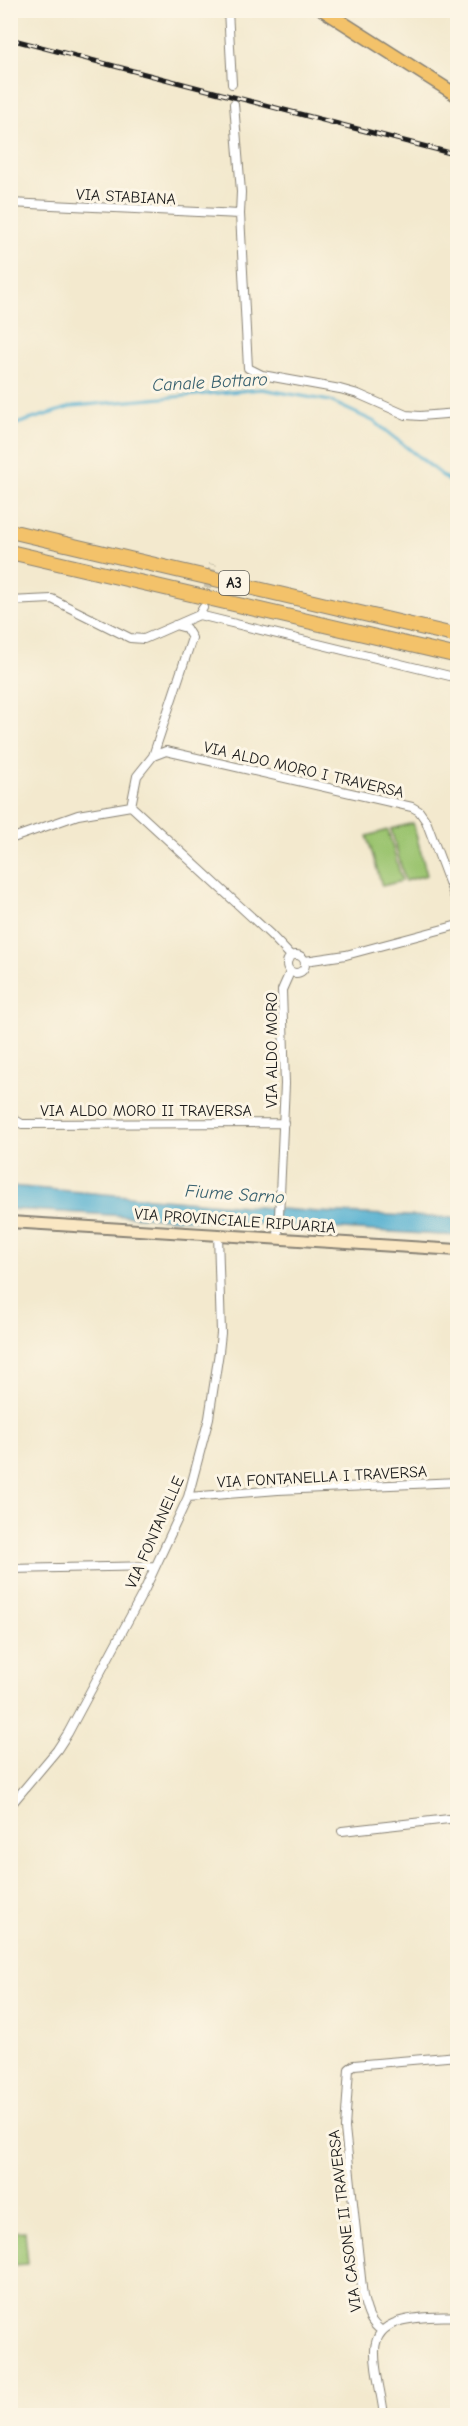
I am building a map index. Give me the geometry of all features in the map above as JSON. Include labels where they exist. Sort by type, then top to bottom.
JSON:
[{"type":"highway","name":"A3","points":[[10,531],[458,636]]},
{"type":"highway","name":"A3","points":[[10,552],[458,656]]},
{"type":"main road","points":[[323,10],[458,96]]},
{"type":"main road","name":"VIA PROVINCIALE RIPUARIA","points":[[10,1222],[218,1234],[278,1235],[458,1250]]},
{"type":"street","points":[[228,10],[232,84]]},
{"type":"street","points":[[234,104],[242,192],[240,214],[248,368],[262,375],[358,393],[406,415],[458,413]]},
{"type":"street","name":"VIA STABIANA","points":[[10,203],[240,214]]},
{"type":"street","points":[[10,601],[52,599],[130,638],[144,639],[201,611],[458,678]]},
{"type":"street","points":[[131,806],[137,776],[153,756],[192,638],[186,627],[175,625]]},
{"type":"street","name":"VIA ALDO MORO I TRAVERSA","points":[[153,756],[166,751],[412,807],[419,811],[426,821],[458,906]]},
{"type":"street","points":[[10,839],[78,815],[131,806]]},
{"type":"street","points":[[131,806],[291,956],[301,956],[305,961],[303,971],[298,974],[290,972],[287,964],[291,956]]},
{"type":"street","points":[[305,961],[346,955],[458,925]]},
{"type":"street","name":"VIA ALDO MORO","points":[[278,1235],[285,1084],[282,990],[290,972]]},
{"type":"street","name":"VIA ALDO MORO II TRAVERSA","points":[[10,1117],[22,1124],[284,1123]]},
{"type":"street","name":"VIA FONTANELLE","points":[[10,1806],[57,1750],[68,1733],[155,1566],[188,1497],[209,1418],[219,1352],[218,1234]]},
{"type":"street","name":"VIA FONTANELLA I TRAVERSA","points":[[188,1497],[278,1490],[458,1482]]},
{"type":"street","points":[[10,1569],[155,1566]]},
{"type":"street","points":[[342,1831],[458,1818]]},
{"type":"street","name":"VIA CASONE II TRAVERSA","points":[[382,2331],[368,2318],[363,2298],[345,2128],[349,2069],[354,2065],[458,2056]]},
{"type":"street","points":[[384,2415],[375,2349],[382,2331],[399,2320],[458,2316]]},
{"type":"green space","points":[[413,823],[427,875],[405,881],[391,829]]},
{"type":"green space","points":[[388,830],[402,881],[382,886],[367,836]]},
{"type":"green space","points":[[25,2231],[28,2264],[11,2265],[11,2232]]},
{"type":"water","name":"Fiume Sarno","points":[[10,1186],[318,1212],[457,1218],[457,1236],[11,1209]]},
{"type":"waterway","name":"Canale Bottaro","points":[[10,426],[74,406],[262,389],[330,401],[375,422],[458,488]]},
{"type":"tunnel","points":[[205,600],[213,564]]},
{"type":"railway","points":[[10,39],[458,155]]}]
